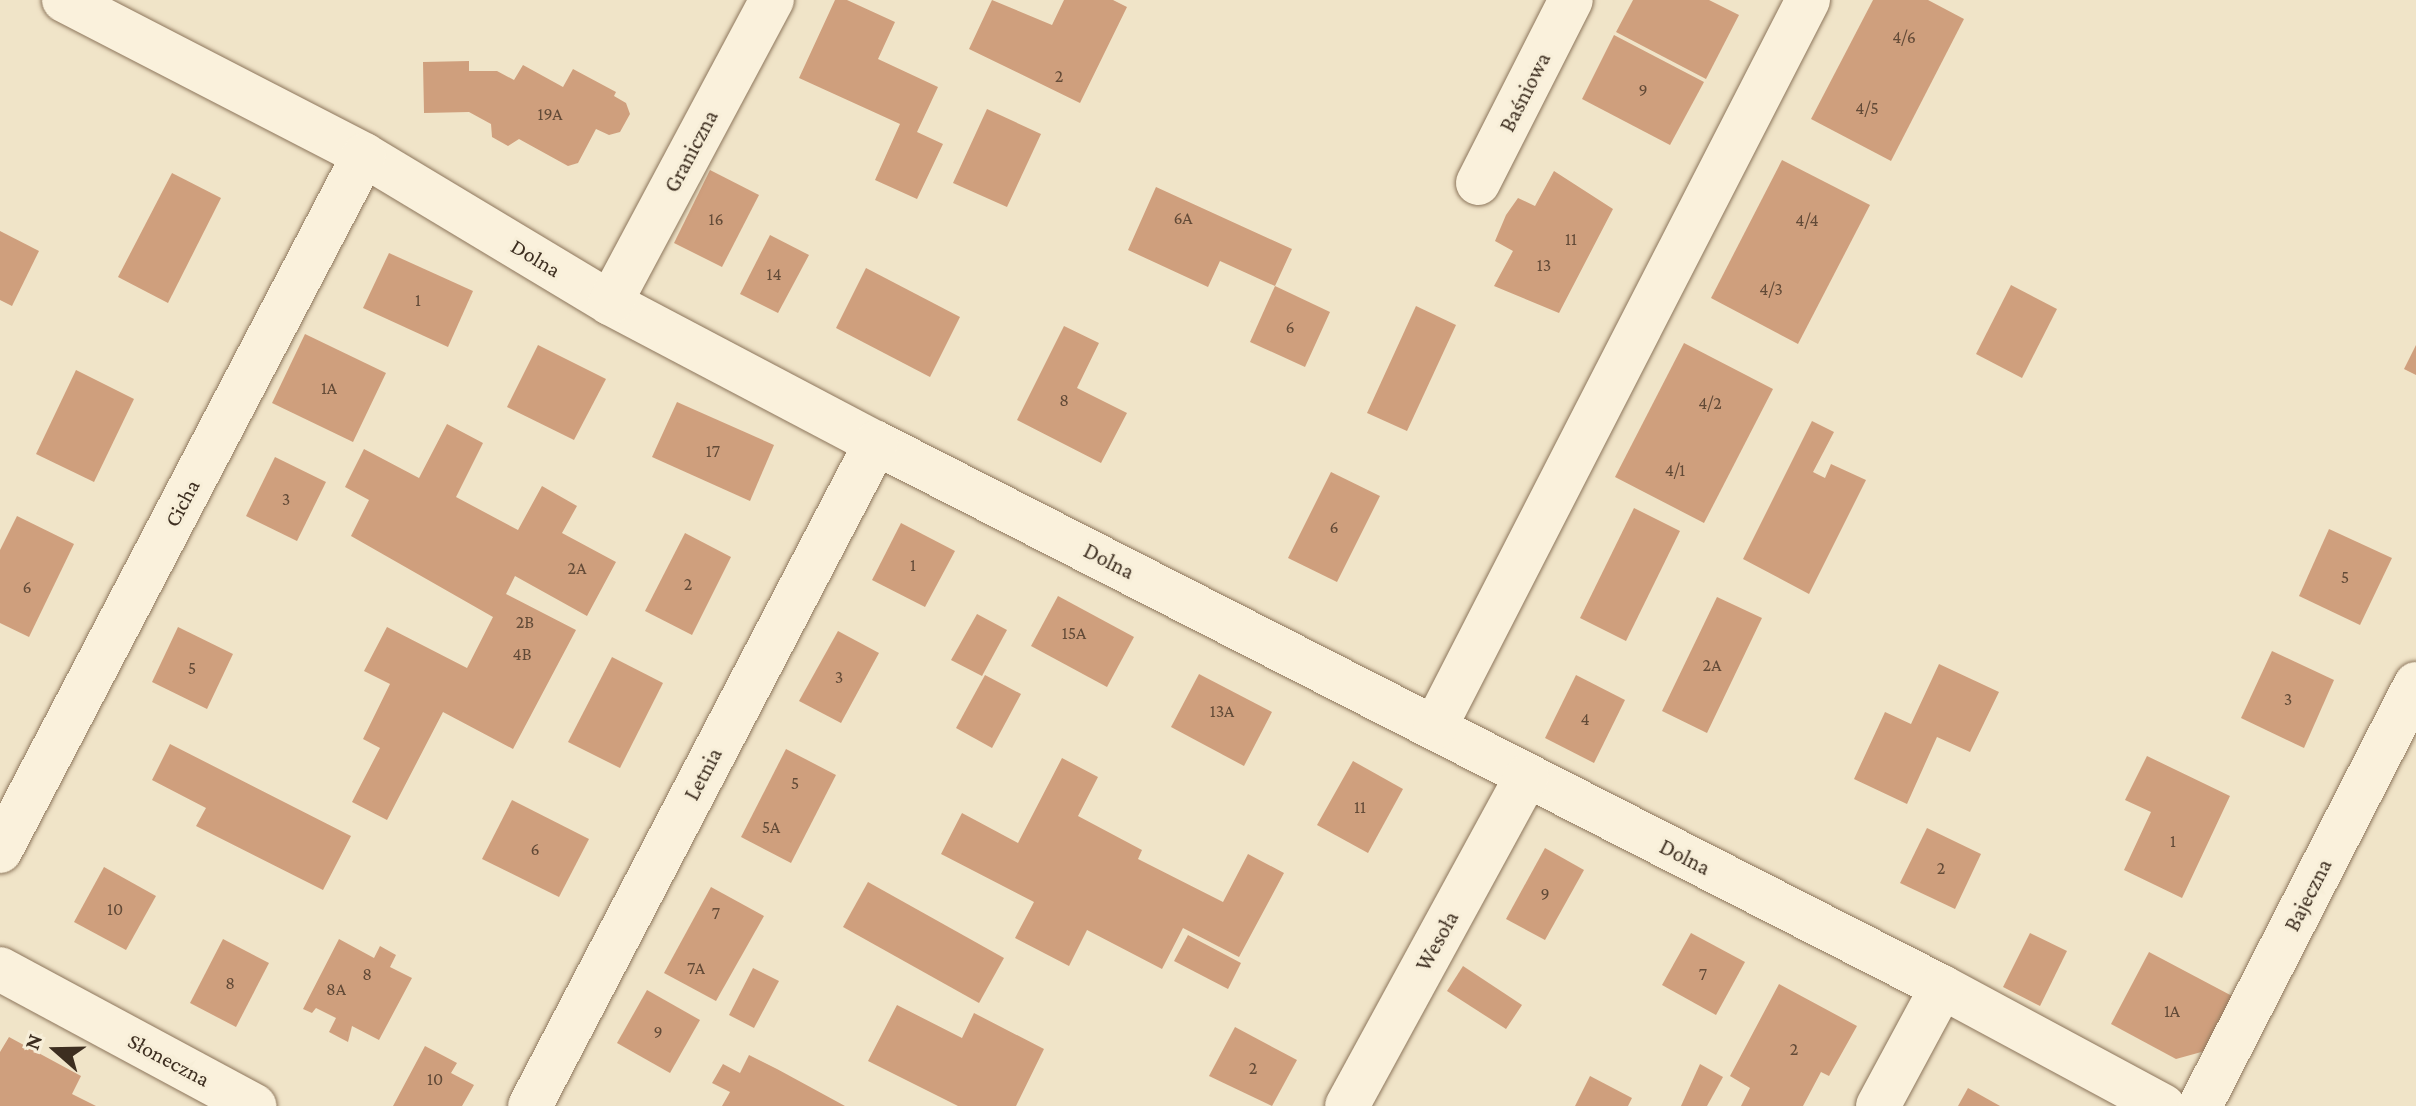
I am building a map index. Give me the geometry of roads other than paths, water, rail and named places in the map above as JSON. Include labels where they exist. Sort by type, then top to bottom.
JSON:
[{"type":"street","name":"Dolna","points":[[64,0],[364,155],[610,303],[876,443],[1942,987],[2163,1106]]},
{"type":"street","name":"Graniczna","points":[[610,303],[772,0]]},
{"type":"street","name":"Baśniowa","points":[[1478,183],[1571,0]]},
{"type":"street","points":[[1435,727],[1808,0]]},
{"type":"street","name":"Cicha","points":[[0,851],[364,155]]},
{"type":"street","name":"Letnia","points":[[530,1106],[876,443]]},
{"type":"street","name":"Bajeczna","points":[[2200,1106],[2416,684]]},
{"type":"street","name":"Wesoła","points":[[1347,1106],[1527,776]]},
{"type":"street","name":"Słoneczna","points":[[0,969],[254,1106]]},
{"type":"street","points":[[1878,1106],[1942,987]]}]
